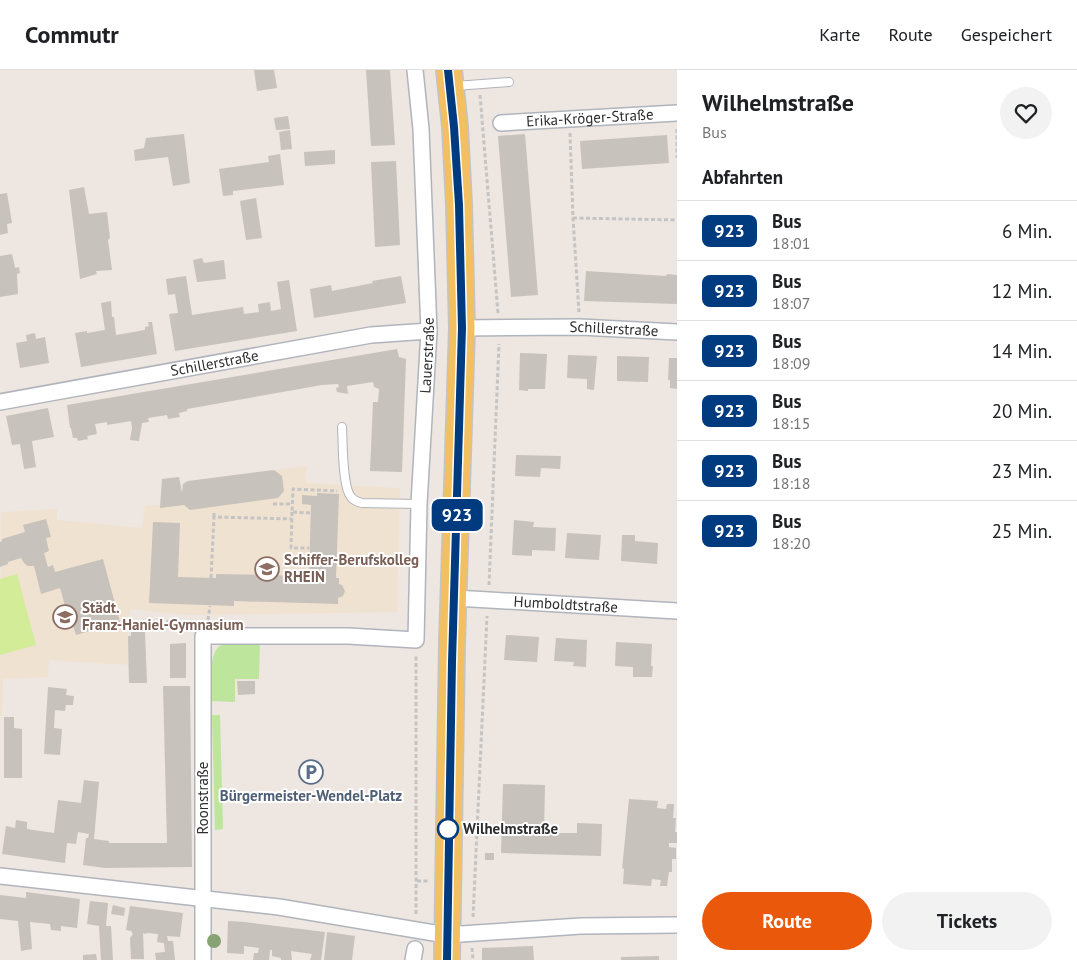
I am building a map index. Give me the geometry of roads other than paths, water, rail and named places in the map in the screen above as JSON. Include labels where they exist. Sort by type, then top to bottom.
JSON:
[{"type":"main road","points":[[447,960],[452,643],[455,598],[462,328],[459,205],[452,75]]},
{"type":"street","name":"Lauerstraße","points":[[203,636],[348,636],[416,640],[419,504],[429,331],[421,129],[415,70]]},
{"type":"street","name":"Erika-Kröger-Straße","points":[[501,123],[677,113]]},
{"type":"street","name":"Schillerstraße","points":[[462,328],[580,327],[677,332]]},
{"type":"street","name":"Schillerstraße","points":[[0,402],[371,335],[429,331]]},
{"type":"street","name":"Humboldtstraße","points":[[455,598],[677,611]]},
{"type":"street","name":"Roonstraße","points":[[203,636],[203,960]]},
{"type":"street","points":[[0,876],[278,907],[446,935],[582,926],[677,924]]},
{"type":"lane","points":[[452,75],[479,84],[509,82]]},
{"type":"lane","points":[[342,427],[348,491],[355,501],[362,503],[419,504]]},
{"type":"place","name":"Schiffer-Berufskolleg RHEIN","points":[[267,569]]},
{"type":"place","name":"Städt. Franz-Haniel-Gymnasium","points":[[65,617]]},
{"type":"place","name":"Bürgermeister-Wendel-Platz","points":[[311,772]]},
{"type":"place","name":"Wilhelmstraße","points":[[448,829]]}]
